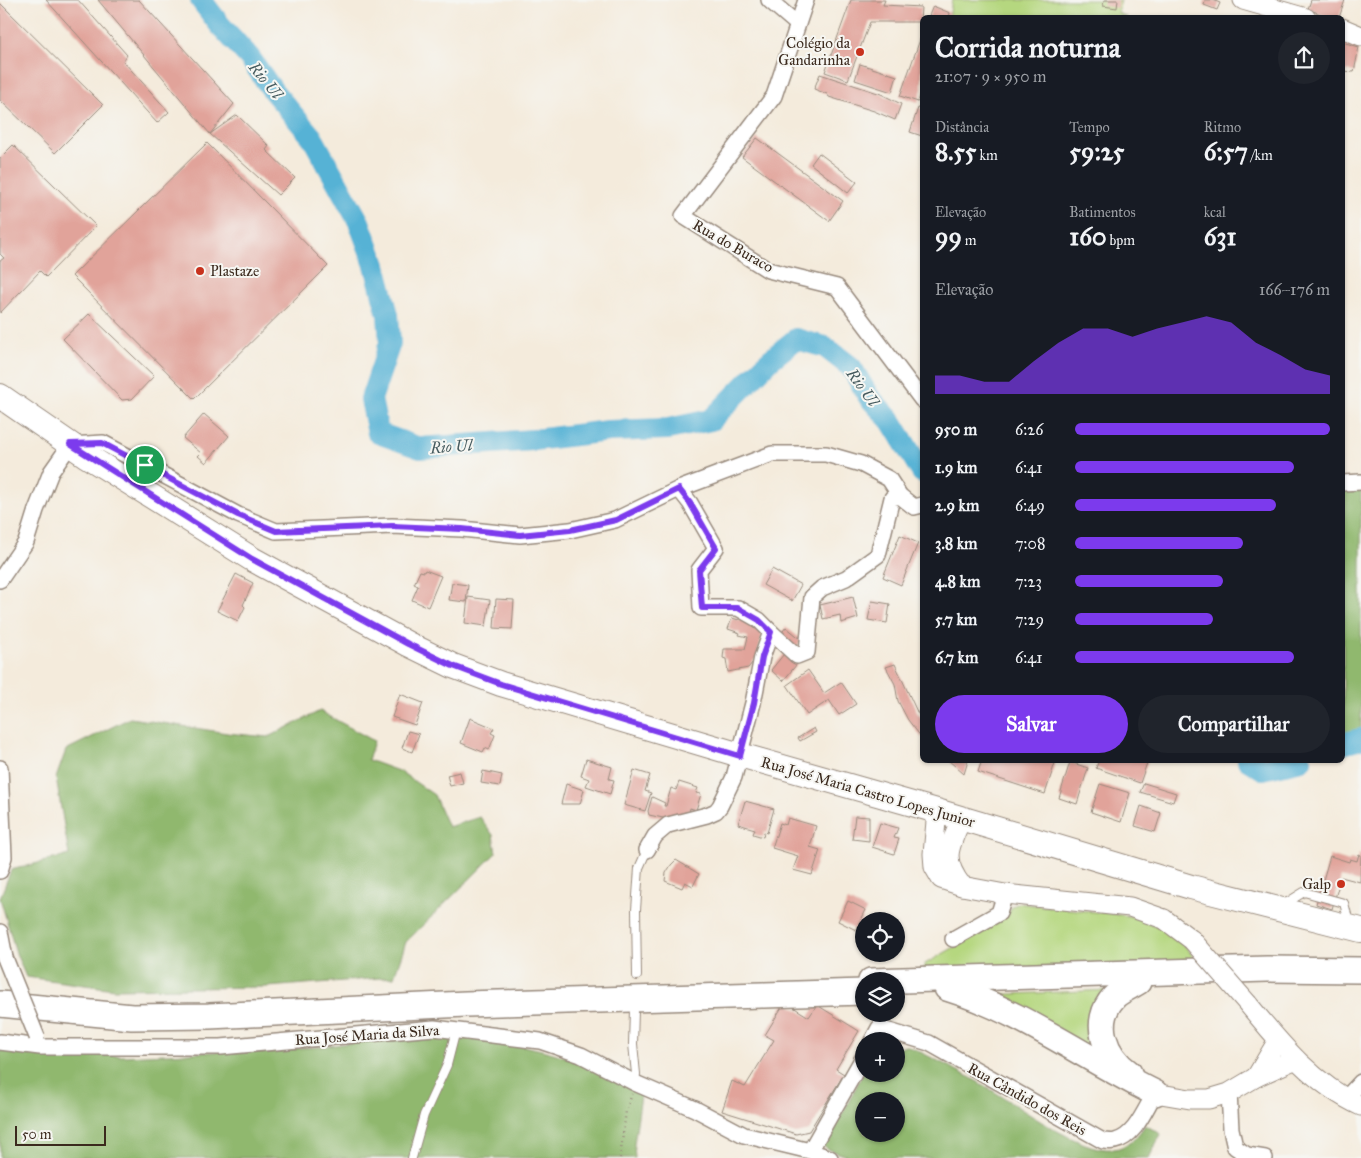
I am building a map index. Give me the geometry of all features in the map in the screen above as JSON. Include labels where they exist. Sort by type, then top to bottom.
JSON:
[{"type":"highway","points":[[905,980],[1268,969],[1361,970]]},
{"type":"highway","points":[[905,990],[1361,977]]},
{"type":"highway","points":[[0,994],[132,1006],[230,1006],[502,992],[855,982]]},
{"type":"highway","points":[[1138,982],[1114,998],[1105,1013],[1103,1037],[1109,1053],[1122,1068],[1155,1093]]},
{"type":"highway","points":[[947,988],[1004,1009],[1118,1075],[1155,1093]]},
{"type":"highway","points":[[0,1004],[132,1016],[209,1016],[486,1003],[855,992]]},
{"type":"main road","name":"Rua José Maria Castro Lopes Junior","points":[[0,396],[70,444],[252,559],[408,644],[453,666],[501,684],[740,756],[962,818],[1191,886],[1356,928]]},
{"type":"street","points":[[769,0],[797,24],[806,0]]},
{"type":"street","points":[[1243,0],[1296,15]]},
{"type":"street","name":"Rua do Buraco","points":[[797,24],[774,96],[683,216],[768,270],[837,287],[920,397]]},
{"type":"street","points":[[1345,29],[1361,36]]},
{"type":"street","points":[[0,580],[26,542],[51,472],[70,444],[102,443],[238,515],[276,531],[392,526],[462,529],[520,535],[562,531],[616,520],[679,489],[772,454],[826,454],[861,464],[889,478],[900,496],[914,507],[920,506]]},
{"type":"street","points":[[1345,484],[1361,482]]},
{"type":"street","points":[[679,489],[690,503],[716,548],[699,570],[702,608],[738,608],[759,620],[797,656],[807,652],[807,632],[812,598],[822,588],[846,578],[878,555],[892,498],[900,496]]},
{"type":"street","points":[[646,850],[655,836],[668,825],[707,815],[716,811],[720,806],[734,777],[754,703],[762,657],[771,632]]},
{"type":"street","points":[[0,768],[4,857],[0,871]]},
{"type":"street","points":[[937,811],[933,854],[934,867],[941,878],[962,886],[1005,894],[1130,907],[1164,919],[1192,940],[1278,1040],[1330,1089],[1353,1102],[1361,1082]]},
{"type":"street","points":[[962,818],[951,842],[948,858],[954,874],[962,886]]},
{"type":"street","points":[[954,940],[999,913],[1005,894]]},
{"type":"street","points":[[0,932],[4,958],[39,1042]]},
{"type":"street","name":"Rua José Maria da Silva","points":[[0,1042],[221,1047],[434,1028],[540,1041],[581,1055],[635,1083],[695,1109],[744,1135],[809,1154],[830,1158]]},
{"type":"street","name":"Rua Cândido dos Reis","points":[[877,1032],[879,1028],[892,1032]]},
{"type":"street","name":"Rua Cândido dos Reis","points":[[905,1036],[929,1043],[1103,1141],[1115,1141],[1126,1137],[1134,1128],[1155,1093]]},
{"type":"street","points":[[1256,1077],[1278,1040]]},
{"type":"street","points":[[1155,1093],[1190,1099],[1209,1099],[1229,1093],[1256,1077],[1296,1059]]},
{"type":"street","points":[[809,1154],[855,1072]]},
{"type":"street","points":[[1229,1093],[1231,1128],[1235,1147],[1247,1155],[1265,1158]]},
{"type":"lane","points":[[637,976],[636,910],[640,868],[646,850]]},
{"type":"lane","points":[[634,1010],[635,1083]]},
{"type":"lane","points":[[412,1158],[424,1115],[447,1066],[456,1030]]},
{"type":"path","points":[[620,1158],[626,1111],[635,1083]]},
{"type":"green space","points":[[952,0],[1121,0],[1118,13],[1122,15],[950,15]]},
{"type":"green space","points":[[1361,486],[1361,734],[1345,738],[1345,488]]},
{"type":"green space","points":[[320,711],[374,741],[368,760],[401,772],[434,795],[448,827],[480,817],[493,835],[496,853],[406,942],[394,977],[268,987],[114,989],[26,977],[17,956],[0,898],[11,870],[69,855],[56,778],[66,750],[130,718],[227,733],[268,737]]},
{"type":"green space","points":[[1018,903],[1130,916],[1162,928],[1187,948],[1198,963],[924,970],[925,964],[1005,918],[1013,906]]},
{"type":"green space","points":[[1110,990],[1105,1060],[987,995]]},
{"type":"green space","points":[[446,1034],[522,1046],[566,1057],[614,1079],[641,1095],[634,1144],[635,1158],[0,1158],[0,1048],[51,1053],[122,1056],[321,1047]]},
{"type":"green space","points":[[905,1046],[908,1046],[990,1089],[1050,1127],[1084,1144],[1100,1148],[1118,1148],[1132,1141],[1145,1125],[1161,1134],[1149,1158],[854,1158],[829,1150],[823,1146],[858,1082],[905,1082]]},
{"type":"building","points":[[46,0],[78,0],[127,55],[123,61],[169,112],[157,123]]},
{"type":"building","points":[[98,0],[139,0],[234,104],[210,134]]},
{"type":"building","points":[[851,0],[885,0],[883,5],[921,7],[920,22],[870,22],[848,80],[825,72]]},
{"type":"building","points":[[1104,0],[1118,0],[1117,8],[1103,6]]},
{"type":"building","points":[[1205,0],[1213,0],[1220,3],[1217,10],[1204,5]]},
{"type":"building","points":[[1311,0],[1345,0],[1340,15],[1323,15],[1308,9]]},
{"type":"building","points":[[0,3],[103,105],[55,153],[0,100]]},
{"type":"building","points":[[933,6],[950,13],[950,15],[929,15]]},
{"type":"building","points":[[920,40],[920,96],[918,102],[900,96]]},
{"type":"building","points":[[1345,43],[1359,47],[1354,72],[1345,71]]},
{"type":"building","points":[[860,64],[897,76],[892,92],[855,80]]},
{"type":"building","points":[[820,74],[881,94],[901,104],[895,120],[874,111],[829,97],[827,94],[814,89]]},
{"type":"building","points":[[918,108],[920,108],[920,135],[910,132]]},
{"type":"building","points":[[237,115],[269,146],[266,150],[295,178],[278,195],[210,134]]},
{"type":"building","points":[[757,138],[843,201],[829,221],[742,157]]},
{"type":"building","name":"Plastaze","points":[[207,143],[328,266],[194,399],[72,276]]},
{"type":"building","points":[[13,145],[96,226],[46,277],[40,271],[0,313],[0,261],[4,258],[0,254],[0,158]]},
{"type":"building","points":[[819,153],[857,182],[848,193],[811,164]]},
{"type":"building","points":[[89,314],[154,376],[132,399],[122,400],[63,339]]},
{"type":"building","points":[[204,414],[229,436],[206,463],[198,456],[201,453],[183,438]]},
{"type":"building","points":[[900,535],[918,543],[901,585],[883,577]]},
{"type":"building","points":[[772,569],[801,585],[792,601],[763,585]]},
{"type":"building","points":[[425,570],[441,576],[428,607],[412,600],[418,586],[414,584],[420,571],[424,572]]},
{"type":"building","points":[[236,574],[253,583],[238,621],[217,611]]},
{"type":"building","points":[[452,583],[468,585],[466,602],[449,600]]},
{"type":"building","points":[[468,597],[490,600],[486,626],[465,623]]},
{"type":"building","points":[[853,597],[858,618],[841,623],[840,615],[823,619],[820,605]]},
{"type":"building","points":[[496,599],[514,600],[512,629],[494,628]]},
{"type":"building","points":[[872,601],[890,604],[887,623],[868,620]]},
{"type":"building","points":[[742,612],[756,621],[753,628],[763,631],[757,657],[748,668],[728,672],[726,659],[723,658],[724,649],[745,649],[748,637],[728,629],[732,618],[739,620]]},
{"type":"building","points":[[786,627],[802,640],[796,648],[780,635]]},
{"type":"building","points":[[784,654],[797,664],[783,681],[771,670]]},
{"type":"building","points":[[895,664],[920,716],[920,735],[908,720],[898,701],[895,684],[886,667]]},
{"type":"building","points":[[808,670],[824,693],[841,682],[856,704],[839,715],[829,700],[807,715],[787,685]]},
{"type":"building","points":[[400,694],[423,703],[415,725],[392,717]]},
{"type":"building","points":[[470,718],[494,728],[491,733],[495,735],[489,750],[485,748],[483,752],[461,743]]},
{"type":"building","points":[[814,728],[816,732],[800,741],[798,738]]},
{"type":"building","points":[[408,731],[419,734],[412,752],[402,748]]},
{"type":"building","points":[[586,759],[612,767],[609,779],[614,780],[610,794],[586,786],[589,779],[581,776]]},
{"type":"building","points":[[951,763],[967,763],[964,774]]},
{"type":"building","points":[[981,763],[1055,763],[1045,794],[978,772]]},
{"type":"building","points":[[1070,763],[1088,768],[1077,804],[1059,798]]},
{"type":"building","points":[[1098,763],[1147,763],[1140,783],[1096,768]]},
{"type":"building","points":[[634,770],[650,775],[645,791],[651,793],[645,811],[624,805]]},
{"type":"building","points":[[483,771],[502,775],[500,786],[481,783]]},
{"type":"building","points":[[460,772],[463,783],[450,786],[447,775]]},
{"type":"building","points":[[679,782],[698,788],[696,793],[701,794],[696,810],[690,808],[689,813],[677,821],[649,815],[648,811],[652,797],[665,803],[664,806],[666,806],[671,788],[676,790]]},
{"type":"building","points":[[1144,783],[1176,793],[1173,802],[1140,792]]},
{"type":"building","points":[[566,784],[584,790],[580,804],[561,804]]},
{"type":"building","points":[[1100,784],[1130,793],[1121,822],[1091,812]]},
{"type":"building","points":[[745,801],[774,809],[767,833],[764,832],[763,837],[753,834],[755,829],[738,824]]},
{"type":"building","points":[[1141,806],[1161,813],[1155,832],[1135,826]]},
{"type":"building","points":[[855,816],[869,817],[869,841],[852,839]]},
{"type":"building","points":[[788,818],[816,826],[810,847],[820,850],[812,875],[793,870],[798,856],[772,848],[780,823],[786,825]]},
{"type":"building","points":[[880,823],[898,828],[894,838],[899,839],[894,854],[872,847]]},
{"type":"building","points":[[1359,854],[1361,855],[1360,882],[1341,877],[1332,909],[1316,904],[1330,856],[1349,862],[1350,859],[1357,861]]},
{"type":"building","points":[[676,860],[699,874],[693,886],[685,882],[682,888],[665,881],[666,873]]},
{"type":"building","points":[[848,901],[866,910],[865,912],[855,912],[855,930],[838,921]]},
{"type":"building","points":[[785,1002],[809,1017],[817,1005],[859,1031],[855,1032],[855,1038],[836,1069],[844,1074],[809,1131],[796,1134],[722,1111],[732,1081],[745,1087],[774,1040],[765,1035]]},
{"type":"waterway","name":"Rio Ul","points":[[201,0],[220,25],[250,58],[273,91],[312,137],[359,222],[375,265],[388,315],[390,343],[371,399],[378,433],[420,448],[534,440],[608,431],[668,429],[711,420],[770,360],[796,339],[825,347],[851,367],[869,397],[891,421],[920,469]]},
{"type":"waterway","name":"Rio Ul","points":[[1345,743],[1361,739]]},
{"type":"waterway","name":"Rio Ul","points":[[1253,763],[1263,769],[1288,763]]},
{"type":"place","name":"Colégio da Gandarinha","points":[[860,52]]},
{"type":"place","name":"Plastaze","points":[[200,271]]},
{"type":"place","name":"Galp","points":[[1341,884]]},
{"type":"route","points":[[102,443],[145,465],[238,515],[276,531],[392,526],[462,529],[520,535],[570,530],[616,520],[679,489],[690,503],[716,548],[699,570],[702,608],[738,608],[759,620],[771,632],[762,657],[754,703],[740,756],[501,684],[453,666],[408,644],[252,559],[70,444],[102,443]]}]
